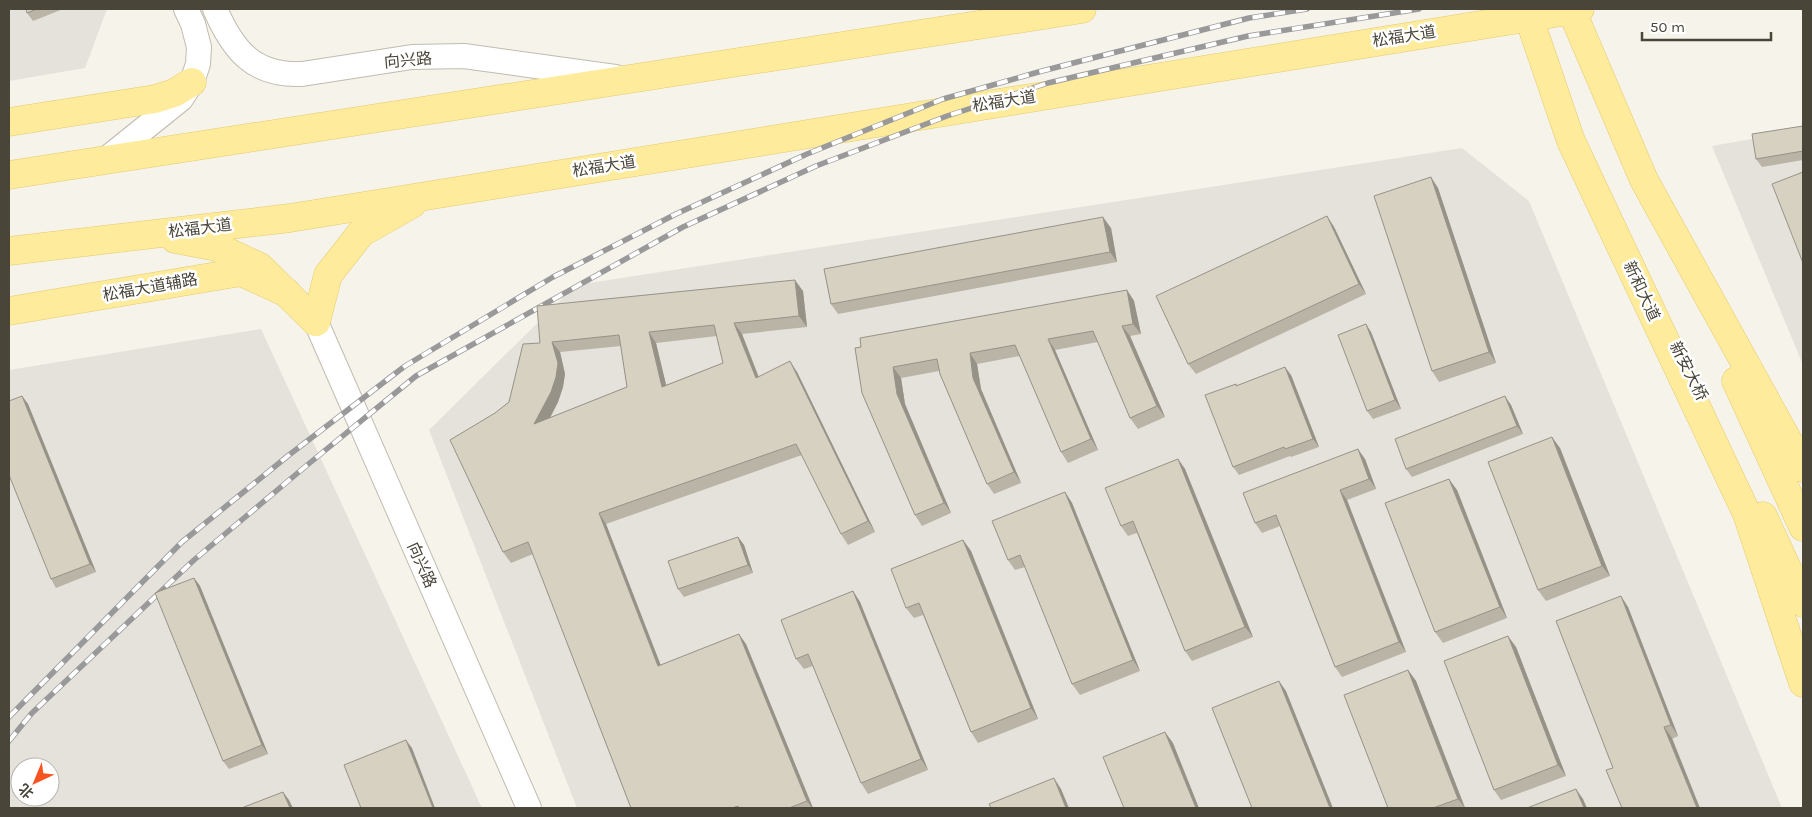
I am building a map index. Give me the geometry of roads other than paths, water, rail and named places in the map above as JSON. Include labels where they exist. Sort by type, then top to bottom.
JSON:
[{"type":"main road","points":[[9,175],[1082,9]]},
{"type":"main road","points":[[1574,9],[1644,180],[1803,527]]},
{"type":"main road","name":"松福大道","points":[[9,251],[290,218],[1528,12],[1574,9]]},
{"type":"main road","name":"新和大道","points":[[1528,12],[1571,141],[1747,514],[1803,683]]},
{"type":"main road","points":[[9,122],[155,99],[174,93],[192,82]]},
{"type":"main road","name":"新安大桥","points":[[1571,141],[1759,506],[1803,603]]},
{"type":"main road","points":[[1644,180],[1803,468]]},
{"type":"main road","name":"松福大道","points":[[316,322],[328,275],[361,233],[428,195]]},
{"type":"main road","name":"松福大道","points":[[149,234],[217,247],[260,267],[316,322]]},
{"type":"main road","name":"松福大道辅路","points":[[9,311],[241,272],[287,293]]},
{"type":"street","points":[[105,160],[181,99],[192,82],[198,64],[198,47],[193,24],[186,9]]},
{"type":"street","name":"向兴路","points":[[215,9],[227,34],[239,51],[252,64],[284,75],[302,74],[412,57],[464,56],[631,79]]},
{"type":"street","name":"向兴路","points":[[316,322],[529,808]]},
{"type":"railway","points":[[9,717],[182,542],[289,455],[405,366],[553,277],[676,214],[807,154],[943,99],[1042,71],[1249,18],[1307,9]]},
{"type":"railway","points":[[9,741],[32,713],[194,560],[416,376],[683,227],[816,166],[947,116],[1048,83],[1248,36],[1419,9]]}]
